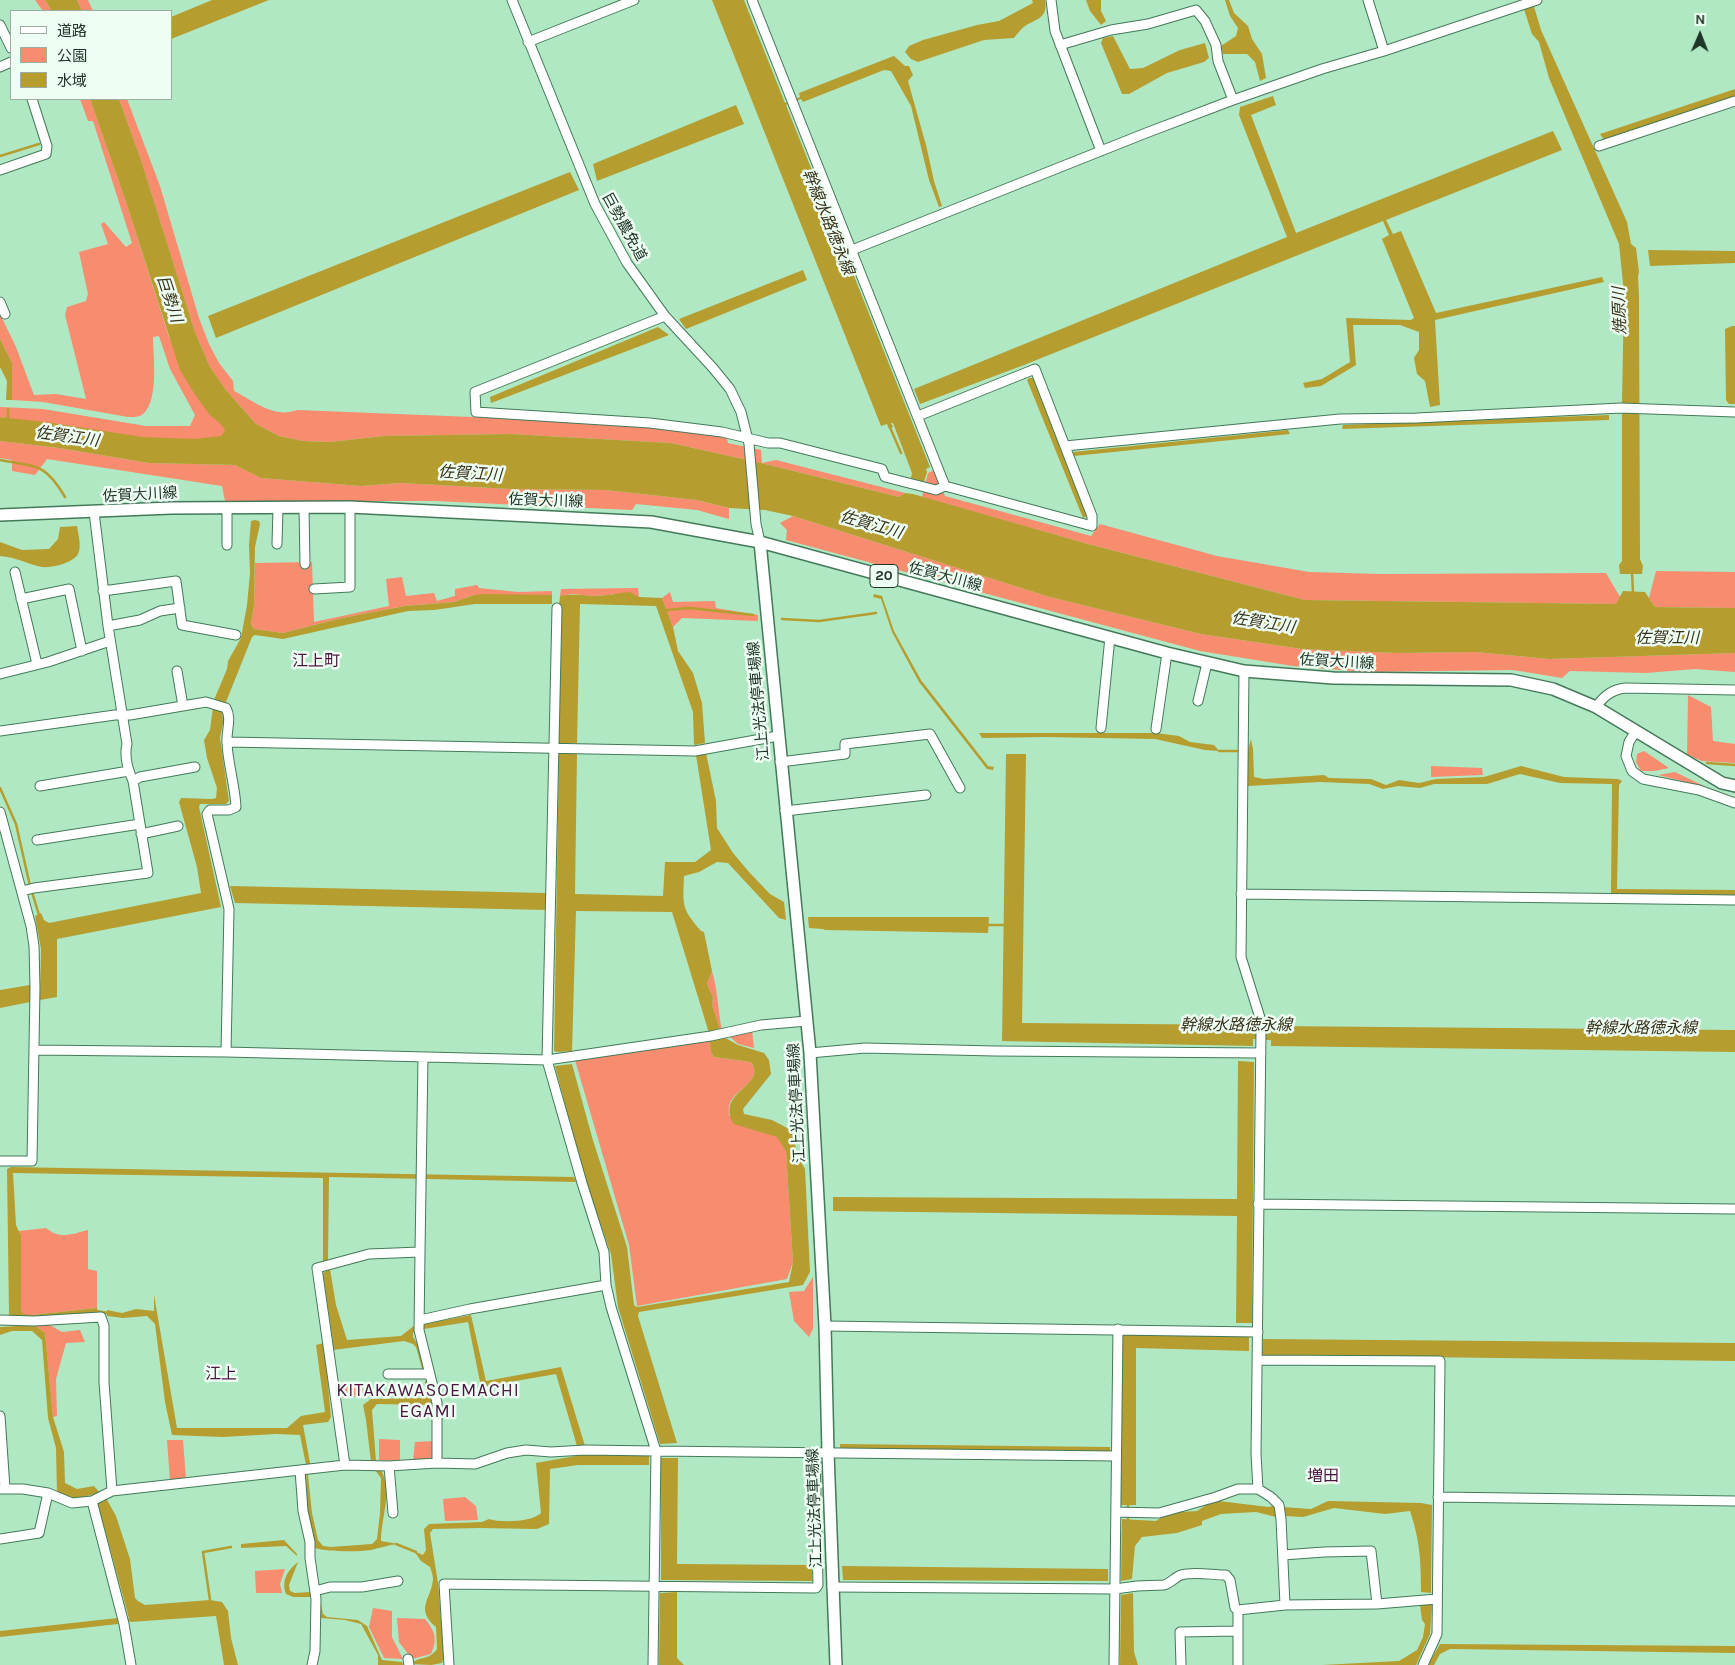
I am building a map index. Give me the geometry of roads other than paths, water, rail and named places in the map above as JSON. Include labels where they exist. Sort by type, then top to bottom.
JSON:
[{"type":"main road","name":"佐賀大川線","points":[[0,515],[171,508],[350,507],[651,522],[760,542],[1207,663],[1244,671],[1333,678],[1511,680],[1554,689],[1596,707],[1722,783],[1735,786]]},
{"type":"main road","name":"江上光法停車場線","points":[[760,542],[780,762],[810,1053],[825,1326],[836,1665]]},
{"type":"street","name":"巨勢農免道","points":[[512,0],[595,204],[627,263],[665,316],[730,389],[742,412],[748,441],[756,524],[760,542]]},
{"type":"street","points":[[528,42],[634,0]]},
{"type":"street","points":[[752,0],[945,486]]},
{"type":"street","points":[[1051,0],[1054,31],[1101,151]]},
{"type":"street","points":[[1368,0],[1384,51]]},
{"type":"street","points":[[852,250],[1233,100],[1322,69],[1384,51],[1537,0]]},
{"type":"street","points":[[1060,45],[1111,30],[1148,24],[1196,10],[1216,45],[1218,61],[1233,100]]},
{"type":"street","points":[[0,25],[10,46]]},
{"type":"street","points":[[0,170],[46,154],[46,146],[32,100]]},
{"type":"street","points":[[1599,146],[1735,101]]},
{"type":"street","points":[[0,302],[5,314]]},
{"type":"street","points":[[665,316],[475,392],[476,412],[650,422],[722,432],[748,441],[780,443],[882,469],[885,476],[908,483],[936,490],[945,486],[1092,526],[1092,516],[1035,369],[918,416]]},
{"type":"street","points":[[1065,446],[1340,419],[1417,418],[1621,408],[1735,412]]},
{"type":"street","points":[[314,589],[350,587],[350,507]]},
{"type":"street","points":[[226,545],[227,508]]},
{"type":"street","points":[[278,508],[278,544]]},
{"type":"street","points":[[304,508],[305,564]]},
{"type":"street","points":[[22,891],[148,873],[133,781],[129,771],[103,591],[94,512]]},
{"type":"street","points":[[14,572],[37,664]]},
{"type":"street","points":[[103,591],[176,581],[182,625],[236,635]]},
{"type":"street","points":[[21,599],[69,589],[82,651]]},
{"type":"street","points":[[108,626],[140,620],[160,611],[180,608]]},
{"type":"street","points":[[556,608],[548,1060],[582,1183],[604,1252],[606,1285],[611,1307],[656,1450],[664,1586],[653,1665]]},
{"type":"street","points":[[1101,728],[1110,637]]},
{"type":"street","points":[[0,674],[82,651],[110,641]]},
{"type":"street","points":[[1156,729],[1167,652]]},
{"type":"street","points":[[1198,701],[1207,663]]},
{"type":"street","points":[[178,670],[183,706]]},
{"type":"street","points":[[1244,671],[1241,957],[1261,1022],[1256,1454],[1258,1490]]},
{"type":"street","points":[[1596,707],[1603,697],[1614,690],[1625,688],[1735,690]]},
{"type":"street","points":[[0,731],[211,703],[226,708],[229,714],[227,742],[236,807],[229,810],[210,810],[207,814],[229,909],[226,1052]]},
{"type":"street","points":[[1636,731],[1629,742],[1626,756],[1632,771],[1643,779],[1699,790],[1735,803]]},
{"type":"street","points":[[780,762],[845,754],[845,744],[930,734],[960,788]]},
{"type":"street","points":[[227,742],[694,751],[778,736]]},
{"type":"street","points":[[133,781],[140,777],[195,767]]},
{"type":"street","points":[[40,786],[129,771]]},
{"type":"street","points":[[785,811],[926,795]]},
{"type":"street","points":[[0,812],[31,926],[34,946],[35,992],[32,1162],[0,1161]]},
{"type":"street","points":[[37,840],[178,826]]},
{"type":"street","points":[[1242,894],[1735,900]]},
{"type":"street","points":[[34,1050],[226,1052],[548,1060],[711,1036],[761,1025],[807,1021]]},
{"type":"street","points":[[810,1053],[865,1048],[1261,1053]]},
{"type":"street","points":[[423,1057],[419,1325],[426,1375],[437,1403],[436,1463]]},
{"type":"street","points":[[1258,1204],[1735,1209]]},
{"type":"street","points":[[345,1465],[317,1268],[369,1254],[420,1252]]},
{"type":"street","points":[[419,1325],[470,1309],[606,1285]]},
{"type":"street","points":[[0,1320],[17,1321],[101,1317],[104,1326],[101,1496],[130,1665]]},
{"type":"street","points":[[825,1326],[1258,1332]]},
{"type":"street","points":[[1114,1665],[1115,1589],[1120,1512],[1116,1456],[1118,1329]]},
{"type":"street","points":[[1258,1360],[1440,1361],[1438,1634],[1423,1665]]},
{"type":"street","points":[[388,1374],[426,1375]]},
{"type":"street","points":[[0,1416],[3,1488],[48,1493],[72,1503],[101,1496],[345,1465],[475,1464],[507,1453],[526,1450],[552,1452],[656,1450],[1116,1456]]},
{"type":"street","points":[[449,1665],[444,1584],[816,1588],[818,1585],[814,1453]]},
{"type":"street","points":[[380,1465],[393,1513]]},
{"type":"street","points":[[300,1470],[303,1511],[310,1542],[310,1558],[316,1595],[315,1651],[312,1665]]},
{"type":"street","points":[[1120,1512],[1159,1513],[1238,1489],[1258,1490],[1271,1497],[1279,1505],[1281,1519],[1284,1605]]},
{"type":"street","points":[[0,1539],[39,1533],[48,1493]]},
{"type":"street","points":[[1438,1497],[1735,1501]]},
{"type":"street","points":[[1283,1555],[1370,1551],[1377,1604]]},
{"type":"street","points":[[832,1587],[1115,1589],[1164,1585],[1185,1574],[1226,1575],[1230,1580],[1234,1608],[1238,1610],[1284,1605],[1377,1604],[1437,1599]]},
{"type":"street","points":[[316,1595],[330,1587],[362,1587],[398,1581]]},
{"type":"street","points":[[1238,1610],[1238,1665]]},
{"type":"street","points":[[1181,1665],[1180,1632],[1237,1631]]},
{"type":"water","points":[[45,0],[77,0],[82,10],[51,10]]},
{"type":"water","points":[[212,0],[269,0],[172,39],[172,17]]},
{"type":"water","points":[[712,0],[744,0],[785,103],[800,97],[799,93],[894,56],[905,66],[909,66],[913,75],[908,81],[942,206],[939,207],[929,180],[911,106],[891,71],[884,70],[803,102],[801,99],[786,105],[930,467],[926,469],[924,482],[911,478],[912,473],[893,423],[891,423],[893,427],[889,429],[887,424],[881,426]]},
{"type":"water","points":[[1032,0],[1045,0],[1045,11],[1041,17],[1024,27],[1014,38],[984,40],[918,62],[911,59],[905,52],[909,46],[923,40],[999,21],[1033,3]]},
{"type":"water","points":[[1086,0],[1101,0],[1101,11],[1106,21],[1101,25],[1090,11]]},
{"type":"water","points":[[1225,0],[1229,0],[1234,13],[1248,26],[1252,39],[1262,54],[1266,78],[1260,81],[1255,62],[1247,54],[1223,54],[1221,46],[1236,36],[1238,28],[1230,16]]},
{"type":"water","points":[[1521,0],[1532,0],[1541,30],[1627,222],[1631,244],[1636,248],[1639,272],[1640,559],[1643,566],[1642,574],[1620,574],[1619,565],[1622,561],[1624,293],[1619,244],[1549,78],[1539,42],[1532,34]]},
{"type":"water","points":[[1113,36],[1130,69],[1143,68],[1180,50],[1205,43],[1209,58],[1204,62],[1167,73],[1129,94],[1122,94],[1101,43],[1103,38]]},
{"type":"water","points":[[1735,89],[1735,97],[1604,140],[1600,134]]},
{"type":"water","points":[[1273,96],[1276,105],[1251,115],[1296,233],[1553,131],[1562,150],[1386,220],[1393,234],[1401,231],[1436,313],[1602,277],[1604,282],[1435,320],[1440,405],[1430,407],[1425,381],[1417,374],[1414,358],[1419,350],[1419,332],[1400,325],[1353,325],[1356,365],[1321,386],[1305,388],[1303,383],[1322,379],[1350,362],[1346,318],[1411,320],[1414,318],[1382,239],[1389,235],[1383,221],[1024,365],[920,404],[914,389],[1287,237],[1239,115],[1240,107]]},
{"type":"water","points":[[90,100],[119,100],[141,160],[195,332],[210,367],[226,390],[256,424],[279,436],[303,441],[330,442],[384,436],[510,434],[671,443],[899,497],[905,493],[913,494],[1088,544],[1305,600],[1616,604],[1623,591],[1645,592],[1655,607],[1735,608],[1735,653],[1549,659],[1476,652],[1396,653],[1302,649],[1201,634],[1050,597],[793,516],[765,510],[729,508],[697,500],[605,490],[511,489],[401,483],[361,486],[261,478],[235,465],[149,463],[59,448],[0,441],[0,417],[142,437],[195,439],[221,436],[225,431],[205,409],[180,370],[127,205]]},
{"type":"water","points":[[736,105],[744,124],[597,181],[593,164]]},
{"type":"water","points":[[570,172],[579,190],[216,338],[208,316]]},
{"type":"water","points":[[1648,250],[1735,251],[1735,263],[1650,266]]},
{"type":"water","points":[[803,270],[807,280],[686,329],[679,319]]},
{"type":"water","points":[[1735,326],[1735,404],[1729,404],[1726,400],[1725,329]]},
{"type":"water","points":[[658,327],[669,335],[491,403],[490,397]]},
{"type":"water","points":[[0,339],[12,363],[12,400],[6,400],[7,381],[0,367]]},
{"type":"water","points":[[1033,378],[1087,516],[1083,518],[1027,380]]},
{"type":"water","points":[[1609,415],[1609,420],[1342,429],[1343,425]]},
{"type":"water","points":[[1288,430],[1290,434],[1074,456],[1073,452]]},
{"type":"water","points":[[251,521],[259,521],[260,524],[255,547],[254,605],[251,624],[254,629],[283,633],[342,618],[405,606],[454,602],[474,595],[484,594],[552,595],[552,604],[475,604],[434,610],[408,611],[283,639],[255,635],[252,637],[222,712],[223,722],[220,738],[229,801],[226,804],[200,804],[199,807],[221,907],[57,939],[57,997],[40,1000],[41,949],[35,916],[41,913],[44,920],[49,923],[201,893],[197,867],[179,802],[181,798],[216,798],[217,788],[207,758],[204,740],[210,730],[214,700],[227,669],[228,661],[241,638],[250,573],[249,545]]},
{"type":"water","points":[[77,526],[80,548],[78,554],[67,562],[51,567],[42,567],[0,556],[0,542],[22,550],[49,549],[58,539],[60,527]]},
{"type":"water","points":[[630,592],[639,597],[662,598],[673,627],[678,651],[693,673],[702,703],[705,743],[694,745],[693,712],[656,606],[580,604],[577,743],[559,743],[562,606],[559,605],[560,596],[598,596]]},
{"type":"water","points":[[874,594],[882,596],[894,631],[921,680],[988,766],[994,767],[993,770],[987,769],[919,682],[892,632],[881,599],[873,597]]},
{"type":"water","points":[[979,733],[1156,733],[1179,736],[1190,742],[1214,745],[1219,751],[1205,750],[1155,739],[982,738]]},
{"type":"water","points":[[1251,739],[1254,777],[1264,779],[1324,775],[1329,778],[1371,779],[1386,785],[1399,780],[1419,783],[1436,779],[1484,777],[1521,766],[1564,777],[1618,779],[1622,781],[1619,785],[1617,889],[1735,890],[1735,895],[1611,894],[1612,784],[1560,783],[1520,774],[1487,784],[1434,784],[1420,788],[1398,786],[1383,789],[1369,784],[1320,782],[1248,786],[1248,750]]},
{"type":"water","points":[[706,753],[716,801],[717,828],[733,853],[749,872],[770,894],[784,902],[786,920],[779,918],[728,863],[717,862],[699,872],[684,876],[683,894],[685,906],[694,923],[704,932],[712,971],[707,984],[713,997],[712,1005],[722,1036],[738,1045],[764,1053],[769,1060],[771,1074],[743,1109],[744,1114],[772,1120],[791,1130],[799,1159],[805,1169],[810,1272],[803,1285],[639,1312],[638,1316],[677,1443],[660,1444],[618,1307],[611,1254],[585,1179],[555,1066],[572,1064],[592,1137],[627,1247],[634,1305],[637,1307],[789,1282],[793,1262],[786,1151],[777,1137],[734,1124],[730,1113],[731,1104],[735,1096],[753,1078],[754,1070],[751,1062],[714,1057],[711,1052],[709,1033],[672,912],[576,911],[572,1051],[554,1051],[559,754],[577,754],[575,894],[663,896],[665,862],[695,862],[711,850],[696,755]]},
{"type":"water","points":[[1006,754],[1026,754],[1022,1023],[1254,1025],[1253,1033],[1257,1033],[1257,1039],[1253,1039],[1253,1046],[1002,1041]]},
{"type":"water","points":[[230,886],[546,893],[545,910],[235,903]]},
{"type":"water","points":[[808,917],[989,917],[988,933],[825,930],[809,928]]},
{"type":"water","points":[[30,985],[30,1002],[0,1008],[0,990]]},
{"type":"water","points":[[1271,1026],[1735,1030],[1735,1052],[1271,1046],[1271,1040],[1266,1040],[1266,1033],[1271,1033]]},
{"type":"water","points":[[1238,1061],[1254,1062],[1252,1323],[1236,1323],[1237,1216],[833,1211],[833,1197],[1237,1199]]},
{"type":"water","points":[[11,1167],[574,1177],[576,1182],[329,1177],[328,1261],[323,1263],[323,1178],[13,1173],[16,1225],[21,1236],[21,1310],[23,1314],[32,1315],[97,1308],[98,1313],[15,1318],[9,1315],[7,1169]]},
{"type":"water","points":[[330,1269],[336,1305],[347,1340],[401,1336],[415,1325],[416,1329],[413,1337],[418,1345],[425,1371],[423,1372],[416,1347],[404,1341],[333,1350],[323,1273]]},
{"type":"water","points":[[154,1295],[177,1428],[287,1428],[301,1416],[325,1412],[316,1345],[324,1343],[331,1417],[328,1422],[303,1425],[310,1463],[308,1475],[312,1513],[318,1540],[323,1546],[331,1547],[372,1544],[377,1539],[381,1478],[375,1470],[381,1470],[386,1487],[386,1505],[381,1541],[398,1544],[358,1551],[334,1551],[315,1548],[307,1513],[306,1465],[300,1435],[276,1434],[223,1437],[172,1435],[165,1402],[155,1324],[147,1316],[123,1318],[107,1316],[107,1310],[122,1313],[136,1309],[154,1311]]},
{"type":"water","points":[[471,1315],[486,1381],[561,1367],[585,1446],[577,1446],[556,1374],[481,1387],[468,1322],[424,1329],[423,1324]]},
{"type":"water","points":[[34,1325],[45,1333],[53,1417],[64,1452],[65,1483],[77,1489],[94,1486],[100,1493],[73,1499],[57,1493],[56,1448],[48,1418],[42,1340],[32,1331],[12,1331],[0,1335],[0,1327]]},
{"type":"water","points":[[1121,1333],[1249,1336],[1249,1351],[1136,1348],[1136,1505],[1121,1505]]},
{"type":"water","points":[[1263,1339],[1735,1343],[1735,1361],[1262,1355]]},
{"type":"water","points":[[425,1381],[428,1381],[432,1405],[377,1404],[372,1410],[376,1461],[371,1462],[363,1405],[371,1399],[423,1398],[426,1395]]},
{"type":"water","points":[[840,1444],[1110,1447],[1110,1451],[840,1449]]},
{"type":"water","points":[[581,1455],[649,1455],[649,1465],[578,1465],[550,1469],[549,1524],[537,1529],[433,1529],[430,1533],[438,1583],[444,1657],[442,1663],[431,1665],[411,1664],[414,1661],[430,1656],[437,1649],[436,1627],[426,1615],[425,1609],[432,1586],[432,1574],[430,1567],[421,1561],[414,1551],[423,1555],[426,1550],[424,1529],[429,1524],[482,1522],[489,1519],[516,1521],[537,1516],[541,1513],[536,1463]]},
{"type":"water","points":[[661,1458],[678,1458],[677,1564],[812,1565],[812,1581],[661,1580]]},
{"type":"water","points":[[106,1498],[116,1516],[130,1559],[135,1598],[145,1605],[210,1600],[222,1602],[228,1611],[231,1638],[238,1665],[224,1665],[216,1616],[130,1622],[98,1504],[102,1499]]},
{"type":"water","points":[[1219,1501],[1273,1506],[1277,1511],[1276,1517],[1256,1512],[1221,1514],[1202,1521],[1202,1525],[1177,1533],[1142,1537],[1135,1546],[1132,1579],[1121,1581],[1122,1519],[1156,1521],[1162,1517],[1180,1512],[1197,1511],[1206,1505]]},
{"type":"water","points":[[1328,1501],[1421,1503],[1432,1505],[1431,1593],[1421,1592],[1419,1551],[1410,1511],[1385,1514],[1334,1508],[1303,1517],[1285,1516],[1282,1507],[1311,1509]]},
{"type":"water","points":[[284,1540],[297,1556],[286,1546],[241,1548],[241,1544]]},
{"type":"water","points":[[298,1562],[289,1585],[290,1591],[295,1593],[311,1592],[313,1597],[293,1597],[286,1594],[284,1584],[286,1576]]},
{"type":"water","points":[[842,1566],[1108,1569],[1108,1581],[843,1580]]},
{"type":"water","points":[[677,1592],[677,1658],[684,1665],[659,1665],[660,1593]]},
{"type":"water","points":[[319,1593],[323,1614],[327,1617],[358,1620],[367,1626],[382,1660],[402,1662],[403,1665],[378,1665],[378,1655],[361,1624],[345,1620],[321,1618]]},
{"type":"water","points":[[1133,1593],[1134,1652],[1138,1665],[1120,1665],[1121,1595]]},
{"type":"water","points":[[1420,1605],[1432,1605],[1430,1634],[1416,1665],[1322,1665],[1399,1661],[1417,1650],[1423,1637],[1425,1624],[1422,1620]]},
{"type":"water","points":[[117,1618],[118,1624],[0,1637],[0,1631]]},
{"type":"water","points":[[1440,1644],[1735,1646],[1735,1653],[1450,1649],[1440,1654],[1434,1665],[1428,1665]]},
{"type":"waterway","points":[[0,156],[39,144]]},
{"type":"waterway","points":[[8,409],[8,420]]},
{"type":"waterway","name":"幹線水路徳永線","points":[[889,425],[901,453]]},
{"type":"waterway","points":[[0,460],[39,468],[52,478],[65,497]]},
{"type":"waterway","name":"焼原川","points":[[1632,572],[1633,593]]},
{"type":"waterway","points":[[667,610],[690,608],[753,615]]},
{"type":"waterway","points":[[782,619],[819,621],[876,613]]},
{"type":"waterway","points":[[1219,751],[1239,751]]},
{"type":"waterway","points":[[1707,763],[1735,765]]},
{"type":"waterway","points":[[0,788],[16,824],[30,886]]},
{"type":"waterway","points":[[32,892],[39,915]]},
{"type":"waterway","points":[[987,925],[1007,925]]},
{"type":"waterway","points":[[95,1311],[109,1313]]},
{"type":"waterway","points":[[1128,1502],[1128,1521]]},
{"type":"waterway","points":[[396,1544],[416,1552]]},
{"type":"waterway","points":[[210,1600],[203,1552],[231,1547]]},
{"type":"waterway","points":[[118,1621],[129,1620]]},
{"type":"district","name":"江上町","points":[[316,661]]},
{"type":"district","name":"江上","points":[[221,1374]]},
{"type":"district","name":"KITAKAWASOEMACHI EGAMI","points":[[428,1401]]},
{"type":"district","name":"増田","points":[[1323,1476]]},
{"type":"water label","name":"巨勢川","points":[[169,299]]},
{"type":"water label","name":"佐賀江川","points":[[67,437]]},
{"type":"water label","name":"佐賀江川","points":[[470,474]]},
{"type":"water label","name":"佐賀江川","points":[[871,525]]},
{"type":"water label","name":"佐賀江川","points":[[1263,623]]},
{"type":"water label","name":"佐賀江川","points":[[1667,638]]}]
